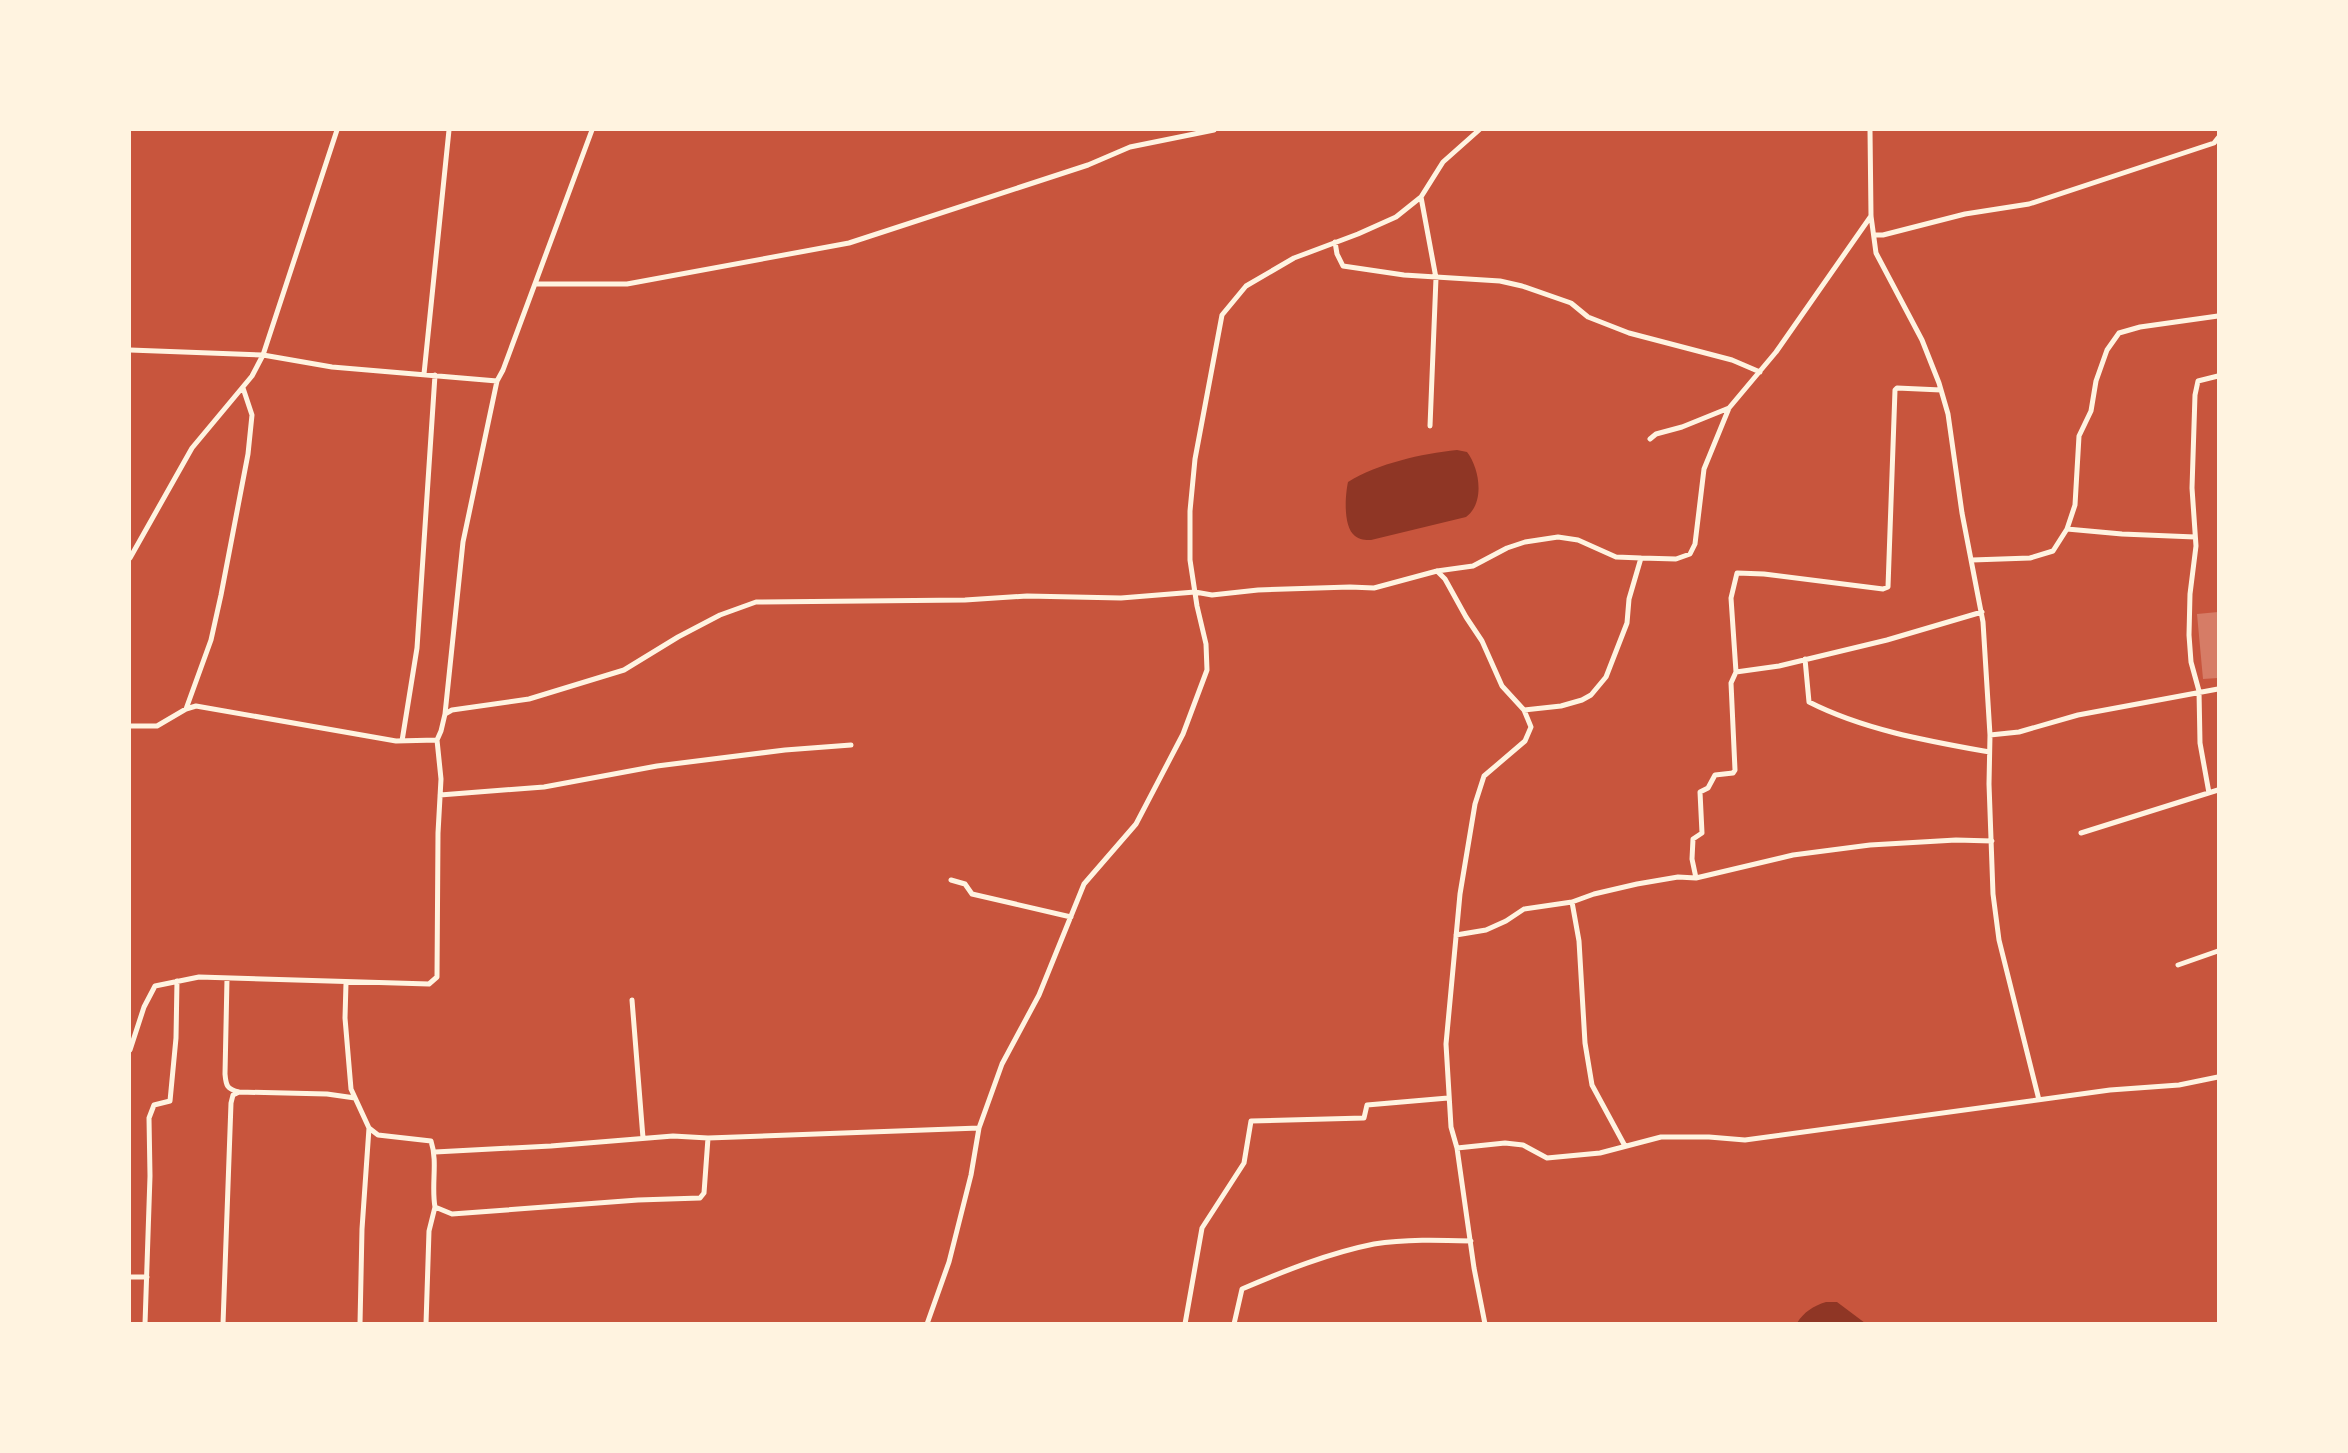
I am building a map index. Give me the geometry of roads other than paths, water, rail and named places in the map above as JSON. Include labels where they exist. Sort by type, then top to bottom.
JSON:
[{"type":"street","points":[[130,558],[192,448],[243,388],[263,355],[337,130]]},
{"type":"street","points":[[424,374],[449,130]]},
{"type":"street","points":[[130,1050],[144,1007],[155,986],[199,977],[429,984],[437,977],[440,794],[437,740],[445,714],[463,542],[496,381],[503,370],[592,130]]},
{"type":"street","points":[[535,284],[627,284],[849,243],[1088,165],[1130,147],[1214,130]]},
{"type":"street","points":[[927,1324],[949,1262],[971,1175],[979,1128],[1002,1064],[1040,995],[1084,884],[1136,824],[1183,734],[1207,670],[1206,644],[1190,559],[1190,511],[1195,459],[1222,315],[1246,286],[1294,258],[1396,216],[1421,197],[1443,162],[1479,130]]},
{"type":"street","points":[[1870,130],[1871,216],[1876,253],[1922,340],[1948,414],[1962,513],[1982,611],[1990,735],[1993,894],[1999,940],[2039,1100]]},
{"type":"street","points":[[1874,235],[1965,214],[2029,204],[2214,143],[2218,138]]},
{"type":"street","points":[[1421,197],[1436,278],[1430,426]]},
{"type":"street","points":[[445,714],[452,710],[529,699],[624,670],[720,615],[756,602],[965,600],[1027,596],[1121,598],[1195,592],[1212,596],[1258,590],[1374,588],[1437,571],[1473,566],[1507,548],[1558,537],[1578,540],[1616,557],[1676,559],[1690,554],[1695,544],[1704,469],[1729,408],[1776,352],[1871,216]]},
{"type":"street","points":[[1335,242],[1343,266],[1436,278],[1500,281],[1522,286],[1571,303],[1588,317],[1629,333],[1732,360],[1760,372]]},
{"type":"street","points":[[1972,560],[2030,558],[2053,551],[2067,529],[2076,506],[2079,436],[2091,411],[2096,381],[2107,350],[2119,333],[2140,327],[2218,316]]},
{"type":"street","points":[[130,350],[263,355],[332,367],[496,381]]},
{"type":"street","points":[[402,741],[417,648],[435,375]]},
{"type":"street","points":[[2209,793],[2200,743],[2199,691],[2189,635],[2195,537],[2192,488],[2194,395],[2199,381],[2218,376]]},
{"type":"street","points":[[186,709],[213,629],[248,454],[252,415],[243,388]]},
{"type":"street","points":[[1696,878],[1692,846],[1693,839],[1702,833],[1700,792],[1709,789],[1715,775],[1733,773],[1735,770],[1731,683],[1736,672],[1731,598],[1737,573],[1883,589],[1888,587],[1895,390],[1941,390]]},
{"type":"street","points":[[1650,439],[1729,408]]},
{"type":"street","points":[[2067,529],[2195,537]]},
{"type":"street","points":[[1524,710],[1561,706],[1582,699],[1591,695],[1606,677],[1628,623],[1629,599],[1642,558]]},
{"type":"street","points":[[1437,571],[1445,579],[1482,641],[1502,686],[1524,710],[1531,727],[1525,741],[1484,776],[1475,804],[1460,894],[1446,1044],[1451,1127],[1457,1148],[1485,1324]]},
{"type":"street","points":[[1736,672],[1779,666],[1887,640],[1982,611]]},
{"type":"street","points":[[1805,659],[1809,702],[1830,713],[1864,726],[1989,752]]},
{"type":"street","points":[[1990,735],[2019,733],[2078,715],[2218,689]]},
{"type":"street","points":[[130,726],[157,726],[196,706],[335,732],[402,741],[437,740]]},
{"type":"street","points":[[440,794],[544,787],[657,766],[785,750],[851,745]]},
{"type":"street","points":[[2081,832],[2218,790]]},
{"type":"street","points":[[1456,935],[1486,930],[1524,909],[1572,902],[1637,884],[1678,877],[1696,878],[1793,855],[1956,840],[1992,841]]},
{"type":"street","points":[[951,880],[965,884],[972,894],[1071,917]]},
{"type":"street","points":[[1572,902],[1579,942],[1585,1043],[1592,1085],[1625,1146]]},
{"type":"street","points":[[2178,965],[2218,951]]},
{"type":"street","points":[[227,979],[225,1074],[226,1086],[230,1090],[327,1094],[355,1098]]},
{"type":"street","points":[[145,1324],[150,1176],[149,1118],[154,1105],[170,1101],[176,1038],[177,981]]},
{"type":"street","points":[[346,983],[351,1089],[369,1128],[378,1135],[431,1141],[435,1152],[435,1207],[429,1231],[426,1324]]},
{"type":"street","points":[[632,1000],[643,1138]]},
{"type":"street","points":[[1457,1148],[1505,1143],[1523,1145],[1547,1158],[1601,1153],[1661,1137],[1745,1140],[1769,1138],[2110,1090],[2179,1085],[2218,1077]]},
{"type":"street","points":[[223,1324],[231,1103],[233,1095],[239,1092]]},
{"type":"street","points":[[1185,1324],[1202,1228],[1244,1163],[1251,1121],[1364,1118],[1367,1105],[1448,1098]]},
{"type":"street","points":[[360,1324],[362,1228],[369,1128]]},
{"type":"street","points":[[435,1152],[673,1136],[708,1138],[979,1128]]},
{"type":"street","points":[[435,1207],[452,1214],[638,1199],[699,1198],[704,1193],[708,1138]]},
{"type":"street","points":[[1234,1324],[1242,1289],[1295,1267],[1375,1244],[1430,1240],[1471,1241]]},
{"type":"street","points":[[130,1277],[147,1277]]}]
